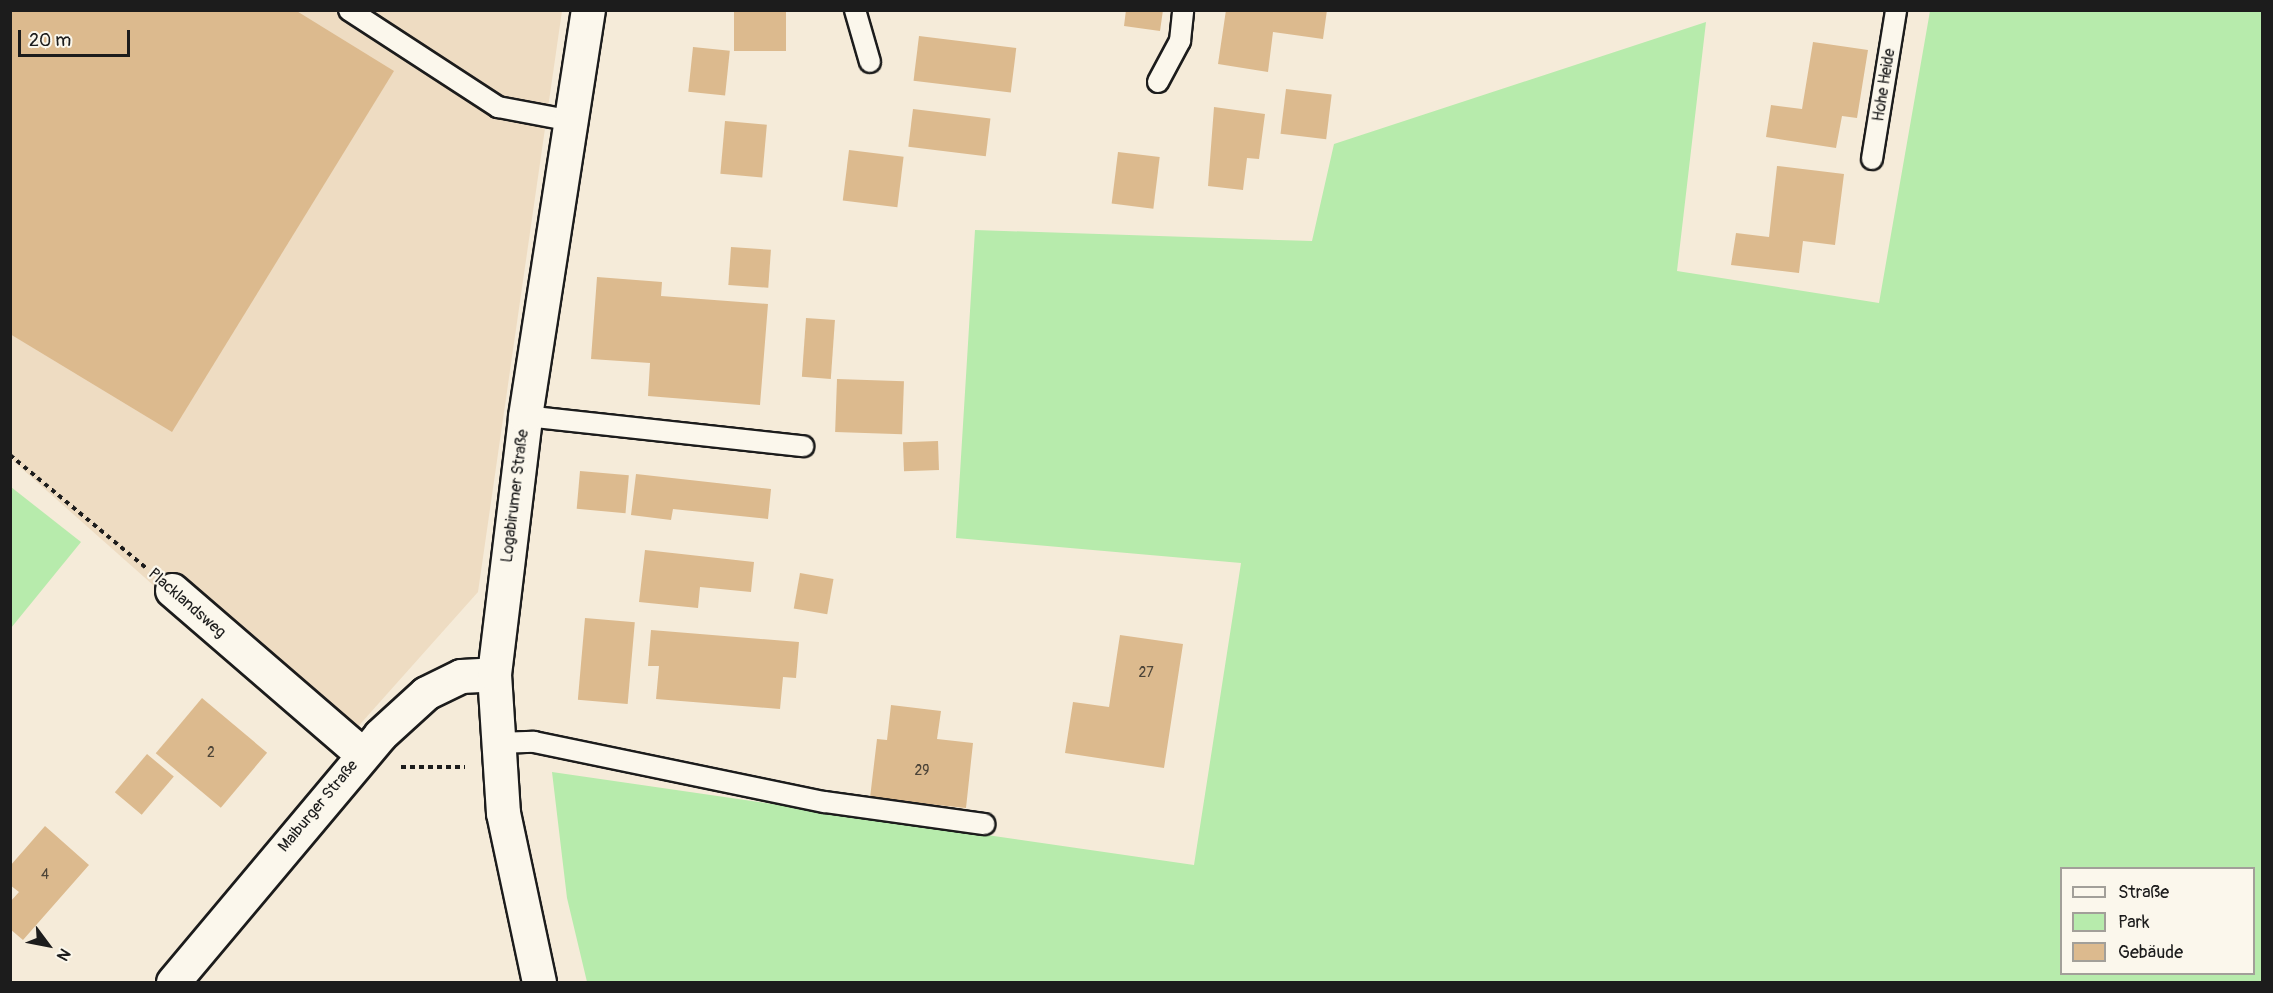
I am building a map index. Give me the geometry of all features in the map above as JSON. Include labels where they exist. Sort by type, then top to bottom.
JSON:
[{"type":"street","name":"Logabirumer Straße","points":[[539,982],[503,813],[496,743],[494,674],[525,416],[588,10]]},
{"type":"street","name":"Placklandsweg","points":[[172,590],[362,754]]},
{"type":"street","name":"Maiburger Straße","points":[[172,982],[362,754],[426,693],[461,676],[494,674]]},
{"type":"lane","points":[[349,10],[498,107],[572,121]]},
{"type":"lane","points":[[855,10],[870,62]]},
{"type":"lane","points":[[1158,82],[1180,41],[1183,10]]},
{"type":"lane","name":"Hohe Heide","points":[[1872,159],[1896,10]]},
{"type":"lane","points":[[525,416],[803,446]]},
{"type":"lane","points":[[496,743],[534,742],[825,802],[984,824]]},
{"type":"path","name":"Placklandsweg","points":[[10,455],[172,590]]},
{"type":"shaded area","points":[[11,11],[562,11],[478,592],[338,749],[11,459]]},
{"type":"green space","points":[[1930,11],[2262,11],[2262,982],[587,982],[567,898],[552,772],[1194,865],[1241,563],[956,538],[975,230],[1312,241],[1334,144],[1706,22],[1677,271],[1879,303]]},
{"type":"green space","points":[[11,487],[81,542],[11,628]]},
{"type":"building","points":[[10,10],[295,10],[394,71],[172,432],[10,334]]},
{"type":"building","points":[[734,10],[786,10],[786,51],[734,51]]},
{"type":"building","points":[[1126,10],[1163,10],[1160,31],[1124,26]]},
{"type":"building","points":[[1226,10],[1327,10],[1323,39],[1273,32],[1268,72],[1218,64]]},
{"type":"building","points":[[919,36],[1016,48],[1011,93],[914,81]]},
{"type":"building","points":[[1813,42],[1868,50],[1857,118],[1842,116],[1836,148],[1766,137],[1771,105],[1802,109]]},
{"type":"building","points":[[693,47],[730,51],[725,96],[688,92]]},
{"type":"building","points":[[1286,89],[1332,95],[1326,139],[1281,134]]},
{"type":"building","points":[[1214,107],[1265,114],[1259,159],[1247,158],[1243,190],[1208,186]]},
{"type":"building","points":[[913,109],[990,119],[986,156],[908,147]]},
{"type":"building","points":[[725,121],[767,125],[762,177],[720,174]]},
{"type":"building","points":[[849,150],[904,157],[897,207],[843,201]]},
{"type":"building","points":[[1118,152],[1160,157],[1153,209],[1112,204]]},
{"type":"building","points":[[1777,166],[1844,174],[1835,245],[1803,241],[1799,273],[1731,265],[1736,233],[1769,237]]},
{"type":"building","points":[[731,247],[771,250],[768,288],[728,285]]},
{"type":"building","points":[[597,277],[662,282],[661,296],[768,304],[760,405],[648,396],[650,363],[591,359]]},
{"type":"building","points":[[806,318],[835,320],[831,379],[802,377]]},
{"type":"building","points":[[837,379],[904,381],[902,434],[835,432]]},
{"type":"building","points":[[938,441],[939,470],[904,471],[903,442]]},
{"type":"building","points":[[580,471],[629,475],[626,513],[577,509]]},
{"type":"building","points":[[636,474],[771,489],[768,519],[673,509],[671,520],[631,515]]},
{"type":"building","points":[[645,550],[754,562],[751,592],[700,587],[698,608],[639,602]]},
{"type":"building","points":[[800,573],[833,579],[827,614],[794,608]]},
{"type":"building","points":[[585,618],[635,622],[628,704],[578,700]]},
{"type":"building","points":[[651,630],[799,642],[796,678],[783,677],[780,709],[656,699],[659,666],[648,666]]},
{"type":"building","points":[[1120,635],[1183,644],[1164,768],[1065,753],[1073,702],[1109,707]]},
{"type":"building","points":[[202,698],[267,753],[221,808],[156,753]]},
{"type":"building","points":[[891,705],[941,711],[937,739],[973,743],[966,808],[870,798],[877,739],[887,740]]},
{"type":"building","points":[[147,754],[174,776],[142,815],[115,792]]},
{"type":"building","points":[[45,826],[89,865],[23,940],[10,929],[10,902],[19,892],[10,885],[10,866]]}]
